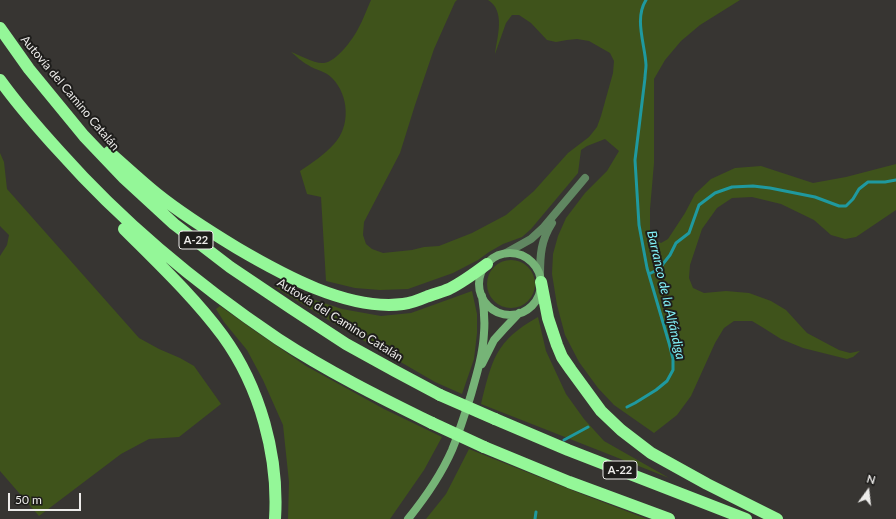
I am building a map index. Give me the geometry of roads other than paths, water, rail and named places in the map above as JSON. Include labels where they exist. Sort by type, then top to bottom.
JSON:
[{"type":"highway","name":"Autovía del Camino Catalán","points":[[0,28],[29,69],[84,136],[124,178],[174,224],[230,267],[346,344],[440,395],[568,450],[746,519]]},
{"type":"highway","points":[[29,69],[94,139],[157,194],[205,229],[280,272],[318,289],[346,299],[370,304],[405,304],[449,289],[465,280],[487,264]]},
{"type":"highway","points":[[0,81],[12,102],[37,136],[87,192],[185,290],[227,342],[251,386],[260,408],[268,436],[276,487],[275,519]]},
{"type":"highway","name":"A-22","points":[[0,81],[38,128],[107,202],[137,231],[238,311],[279,339],[339,376],[432,423],[484,447],[569,482],[669,519]]},
{"type":"highway","points":[[540,279],[550,324],[562,357],[601,411],[621,430],[651,453],[707,484],[777,519]]},
{"type":"main road","points":[[506,253],[520,255],[532,262],[540,279],[538,296],[527,310],[519,313],[504,314],[497,312],[486,303],[480,291],[480,280],[483,270],[487,264],[498,255],[506,253]]},
{"type":"main road","points":[[408,519],[439,475],[452,450],[463,420],[477,375],[484,333],[482,296]]},
{"type":"main road","points":[[477,375],[494,340],[519,313]]},
{"type":"street","points":[[506,253],[531,239],[543,228],[585,178]]},
{"type":"street","points":[[540,279],[540,255],[543,241],[549,228],[568,199]]},
{"type":"waterway","name":"Barranco de la Alfándiga","points":[[627,407],[656,390],[667,381],[673,370],[673,359],[647,268],[639,225],[635,160],[646,67],[640,23],[646,0]]},
{"type":"waterway","points":[[649,274],[659,269],[670,255],[676,243],[689,233],[699,205],[715,193],[732,187],[753,186],[815,197],[839,206],[846,206],[853,199],[859,189],[868,182],[885,182],[896,180]]},
{"type":"waterway","name":"Barranco de la Alfándiga","points":[[564,440],[588,427]]},
{"type":"waterway","name":"Barranco de la Alfándiga","points":[[535,519],[536,512]]}]
